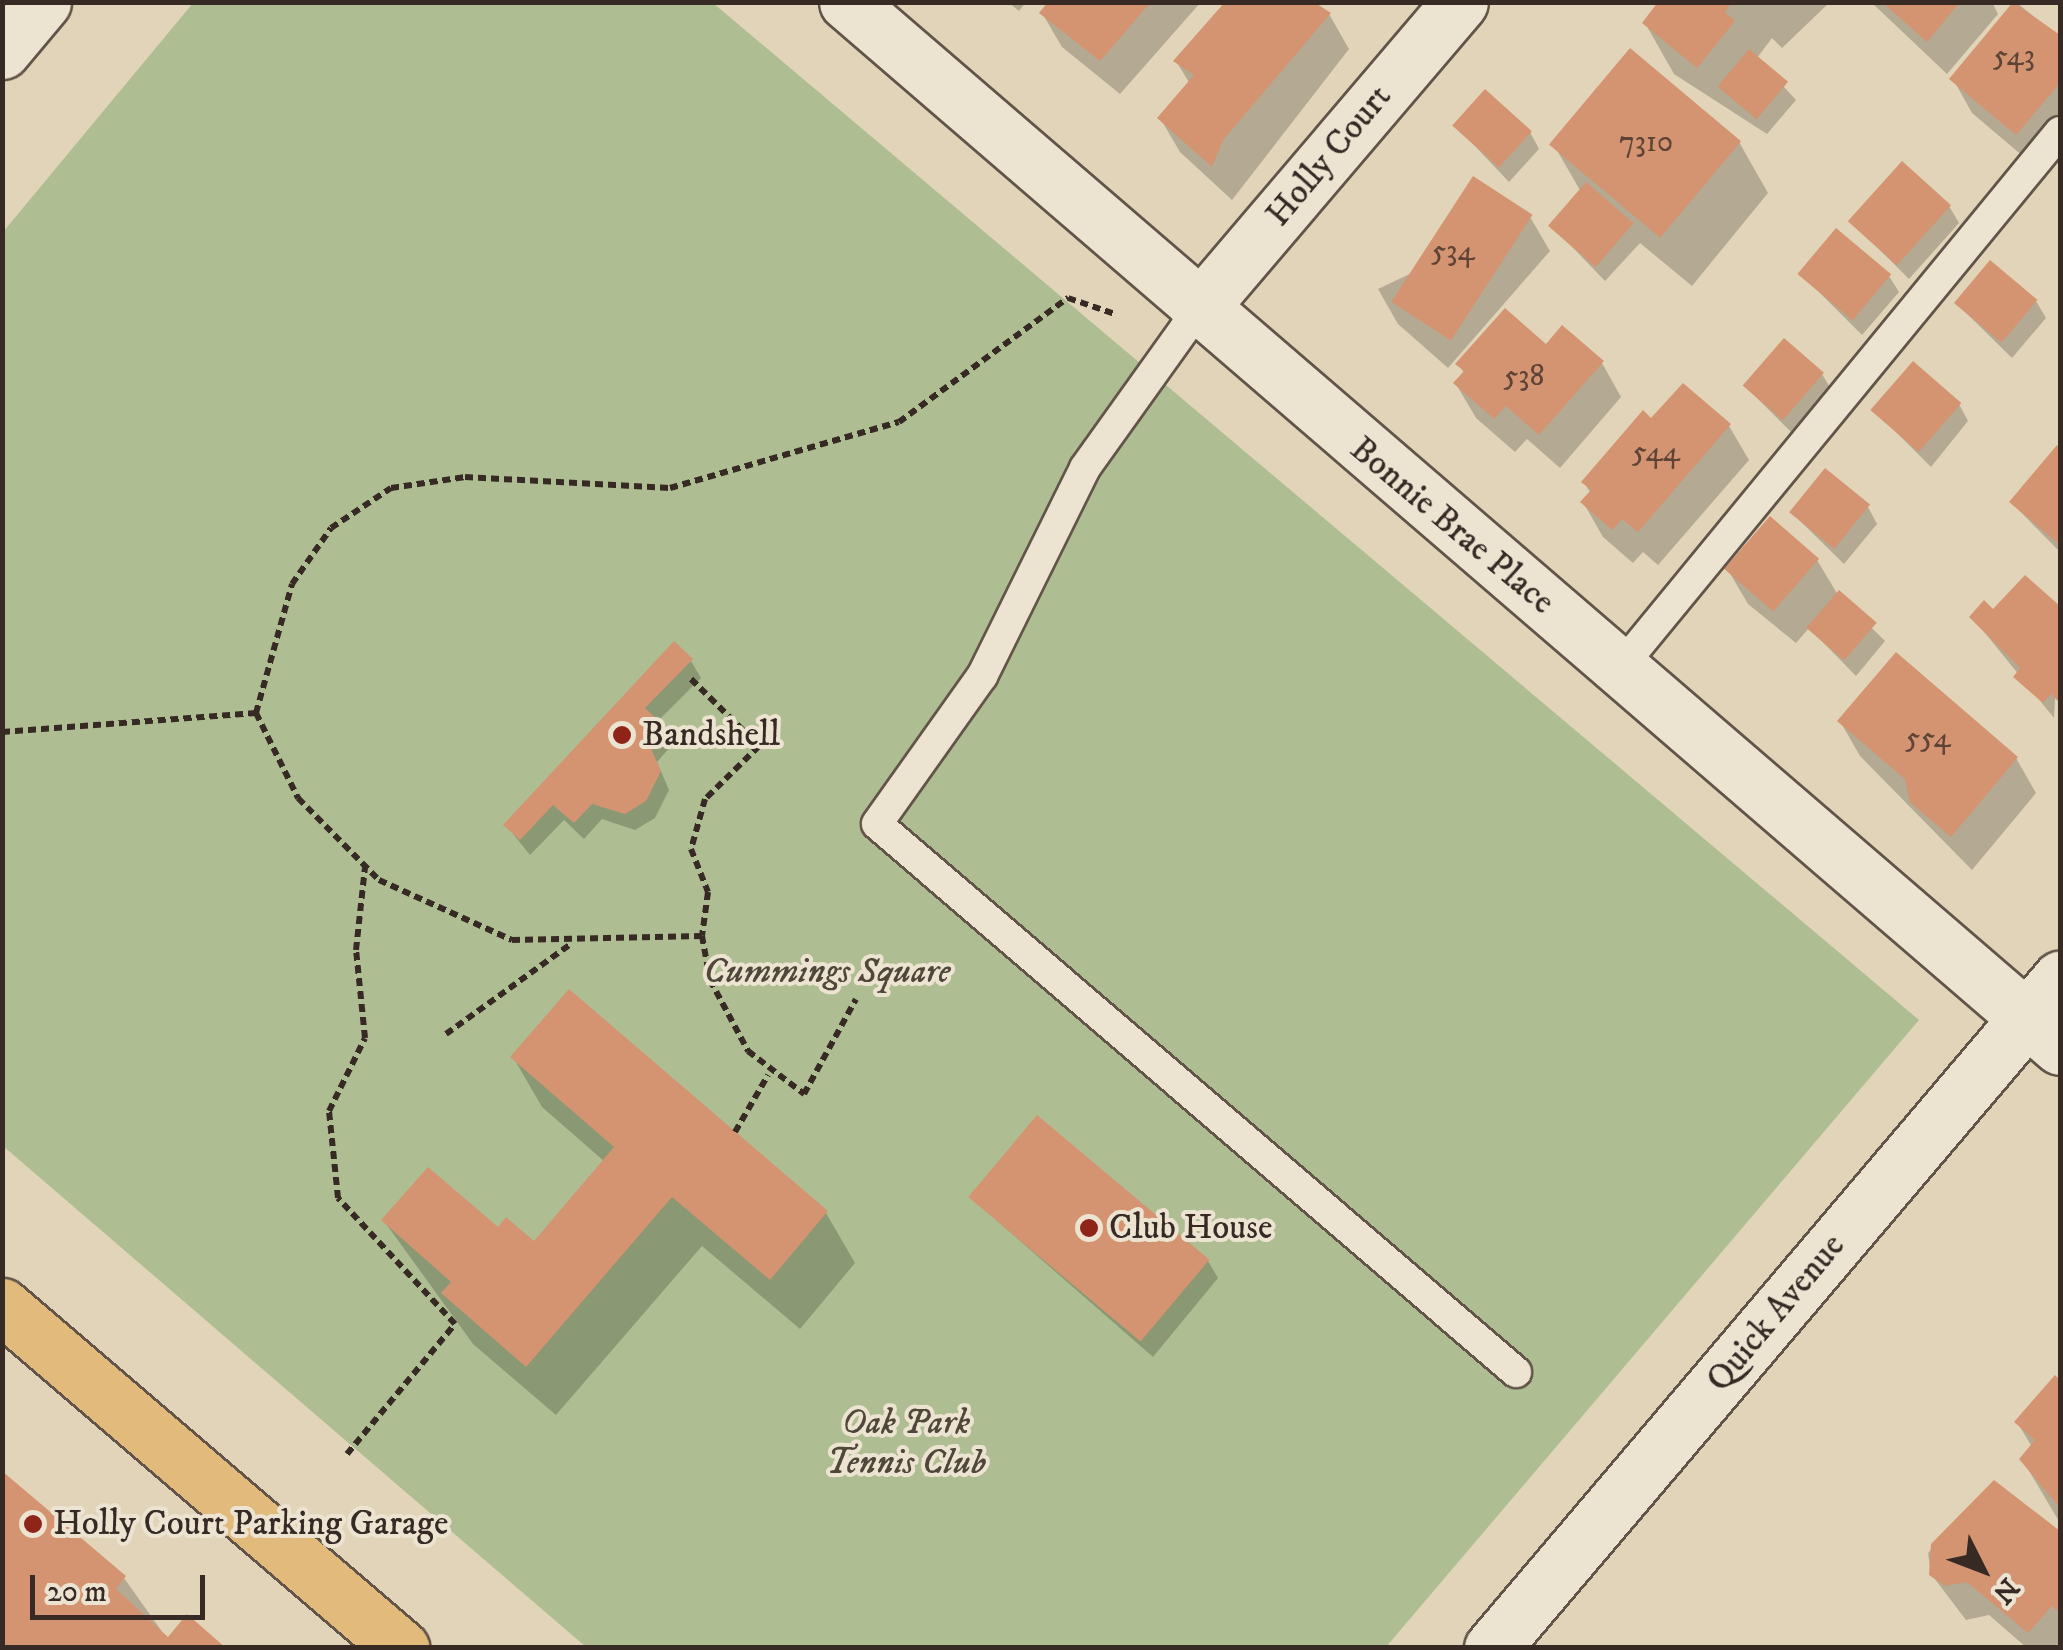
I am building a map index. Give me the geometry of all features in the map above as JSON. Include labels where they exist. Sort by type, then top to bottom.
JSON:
[{"type":"main road","points":[[2,1306],[402,1648]]},
{"type":"street","points":[[2,51],[43,2]]},
{"type":"street","name":"Bonnie Brae Place","points":[[847,2],[1198,310],[1619,669],[2049,1015]]},
{"type":"street","name":"Holly Court","points":[[1198,310],[1460,2]]},
{"type":"street","name":"Quick Avenue","points":[[1492,1648],[2049,1015]]},
{"type":"lane","points":[[1619,669],[2060,132]]},
{"type":"lane","points":[[1198,310],[1086,468],[982,676],[877,824],[1516,1372]]},
{"type":"path","points":[[702,936],[572,944],[512,940],[365,867],[298,798],[256,713],[292,584],[331,528],[391,488],[465,477],[670,488],[899,422],[1068,298],[1114,314]]},
{"type":"path","points":[[691,679],[758,746],[705,799],[692,850],[708,892],[702,936],[710,980],[768,1074],[804,1094],[856,999]]},
{"type":"path","points":[[2,732],[256,713]]},
{"type":"path","points":[[347,1454],[455,1324],[338,1198],[330,1111],[365,1038],[356,950],[365,867]]},
{"type":"path","points":[[446,1034],[572,944]]},
{"type":"path","points":[[735,1132],[768,1074]]},
{"type":"green space","name":"Cummings Square","points":[[193,3],[713,3],[1919,1020],[1386,1647],[586,1647],[3,1146],[3,232]]},
{"type":"building","points":[[1048,2],[1151,2],[1100,61],[1039,13]]},
{"type":"building","points":[[1225,2],[1314,2],[1331,13],[1223,140],[1212,167],[1157,118],[1194,75],[1173,61]]},
{"type":"building","points":[[1658,2],[1732,2],[1725,12],[1735,21],[1697,68],[1642,23]]},
{"type":"building","points":[[1882,2],[1960,2],[1927,42]]},
{"type":"building","points":[[2013,2],[2060,35],[2060,83],[2016,135],[1949,79]]},
{"type":"building","points":[[1630,48],[1741,141],[1660,238],[1549,145]]},
{"type":"building","points":[[1749,49],[1788,82],[1757,119],[1718,87]]},
{"type":"building","points":[[1485,89],[1532,131],[1499,168],[1452,125]]},
{"type":"building","points":[[1902,161],[1951,205],[1897,265],[1848,221]]},
{"type":"building","points":[[1473,176],[1533,215],[1451,340],[1391,302]]},
{"type":"building","points":[[1586,182],[1634,223],[1595,267],[1548,226]]},
{"type":"building","points":[[1836,228],[1891,274],[1853,320],[1797,274]]},
{"type":"building","points":[[1990,260],[2037,300],[2001,343],[1954,303]]},
{"type":"building","points":[[1505,308],[1546,344],[1562,325],[1604,361],[1539,435],[1506,406],[1494,419],[1453,383],[1464,371],[1455,364]]},
{"type":"building","points":[[1784,338],[1824,373],[1783,420],[1743,386]]},
{"type":"building","points":[[1913,361],[1961,403],[1919,452],[1870,410]]},
{"type":"building","points":[[1683,383],[1731,424],[1638,532],[1622,519],[1612,530],[1580,502],[1591,490],[1581,482],[1643,410],[1651,418]]},
{"type":"building","points":[[2057,445],[2060,449],[2060,545],[2009,502]]},
{"type":"building","points":[[1825,468],[1870,505],[1834,549],[1789,512]]},
{"type":"building","points":[[1770,516],[1819,559],[1773,611],[1724,569]]},
{"type":"building","points":[[2025,575],[2060,606],[2060,703],[2051,694],[2043,703],[2013,677],[2020,668],[1969,617],[1984,600],[1993,609]]},
{"type":"building","points":[[1839,590],[1877,623],[1844,661],[1806,628]]},
{"type":"building","name":"Bandshell","points":[[674,641],[693,659],[645,708],[664,726],[649,744],[661,771],[646,801],[625,814],[592,804],[574,823],[553,805],[520,840],[503,825]]},
{"type":"building","points":[[1896,652],[2018,757],[1951,837],[1910,802],[1905,779],[1837,721]]},
{"type":"building","points":[[569,989],[828,1211],[770,1280],[672,1197],[526,1367],[441,1293],[451,1282],[381,1220],[428,1167],[498,1227],[506,1217],[534,1241],[614,1147],[510,1057]]},
{"type":"building","name":"Club House","points":[[1037,1115],[1209,1260],[1141,1342],[968,1197]]},
{"type":"building","points":[[2055,1375],[2060,1380],[2060,1508],[2019,1459],[2035,1440],[2014,1422]]},
{"type":"building","name":"Holly Court Parking Garage","points":[[2,1471],[126,1576],[116,1589],[168,1637],[187,1614],[226,1648],[2,1648]]},
{"type":"building","points":[[1994,1480],[2060,1531],[2060,1613],[2052,1606],[2028,1633],[1967,1582],[1945,1586],[1929,1575],[1931,1544]]},
{"type":"place","name":"Bandshell","points":[[622,735]]},
{"type":"place","name":"Club House","points":[[1089,1228]]},
{"type":"place","name":"Holly Court Parking Garage","points":[[33,1524]]},
{"type":"park label","name":"Oak Park Tennis Club","points":[[906,1443]]}]
